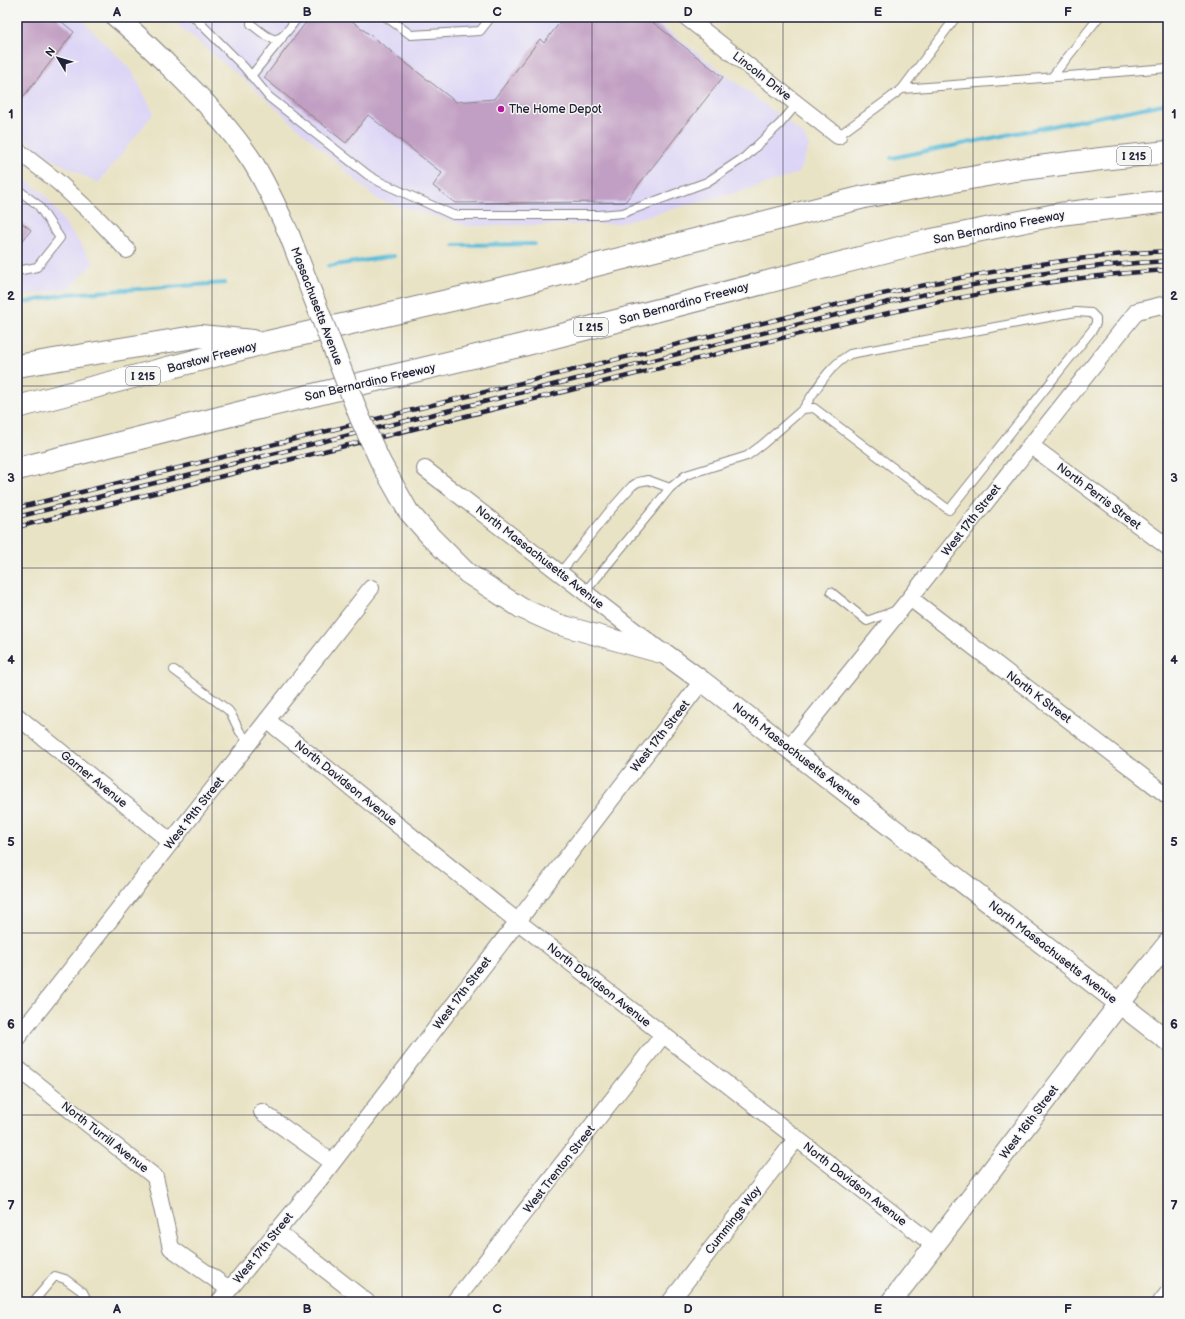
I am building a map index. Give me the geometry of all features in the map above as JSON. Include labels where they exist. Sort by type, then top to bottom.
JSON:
[{"type":"highway","name":"I 215","points":[[268,342],[517,285],[864,197],[1015,170],[1168,152]]},
{"type":"highway","name":"San Bernardino Freeway","points":[[17,469],[271,405],[531,343],[922,242],[1060,214],[1168,201]]},
{"type":"highway","points":[[17,366],[200,336],[268,342]]},
{"type":"highway","name":"Barstow Freeway","points":[[17,407],[268,342]]},
{"type":"street","name":"Massachusetts Avenue","points":[[116,17],[198,94],[225,124],[251,159],[273,198],[289,234],[360,418],[381,463],[408,511],[430,536],[467,573],[521,608],[557,624],[665,654]]},
{"type":"street","name":"Lincoln Drive","points":[[686,17],[838,136]]},
{"type":"street","points":[[17,150],[58,182],[99,220],[127,250]]},
{"type":"street","name":"West 17th Street","points":[[789,748],[1137,311],[1165,307]]},
{"type":"street","name":"North Perris Street","points":[[1030,445],[1168,547]]},
{"type":"street","name":"North Massachusetts Avenue","points":[[425,469],[1168,1041]]},
{"type":"street","name":"West 19th Street","points":[[19,1030],[250,743],[371,588]]},
{"type":"street","name":"North K Street","points":[[906,603],[1168,796]]},
{"type":"street","name":"West 17th Street","points":[[219,1302],[332,1162],[702,681]]},
{"type":"street","name":"Garner Avenue","points":[[17,716],[171,842]]},
{"type":"street","name":"North Davidson Avenue","points":[[267,720],[517,921],[935,1246]]},
{"type":"street","name":"West 16th Street","points":[[891,1302],[1168,943]]},
{"type":"street","name":"West Trenton Street","points":[[454,1302],[663,1035]]},
{"type":"street","name":"North Turrill Avenue","points":[[17,1068],[155,1177],[171,1248],[229,1289]]},
{"type":"street","points":[[262,1112],[332,1162]]},
{"type":"street","name":"Cummings Way","points":[[670,1302],[797,1138]]},
{"type":"street","points":[[276,1231],[367,1302]]},
{"type":"street","points":[[1161,1302],[1168,1293]]},
{"type":"lane","points":[[194,17],[251,76],[269,97],[368,175],[380,182],[453,215],[599,215],[623,213],[707,182],[745,157],[780,124],[797,104]]},
{"type":"lane","points":[[251,17],[251,24],[267,38],[282,38]]},
{"type":"lane","points":[[251,76],[298,17]]},
{"type":"lane","points":[[386,17],[411,35],[480,31],[491,17]]},
{"type":"lane","points":[[838,136],[902,89],[956,17]]},
{"type":"lane","points":[[1052,77],[1094,19]]},
{"type":"lane","points":[[902,89],[1168,68]]},
{"type":"lane","points":[[17,189],[38,205],[60,238],[36,267],[17,271]]},
{"type":"lane","points":[[585,592],[670,488],[686,475],[747,456],[803,409],[831,368],[850,354],[1076,312],[1091,313],[1096,318],[1096,323],[1093,329],[949,510],[814,408],[803,409]]},
{"type":"lane","points":[[560,573],[608,513],[632,486],[638,482],[648,480],[670,488]]},
{"type":"lane","points":[[831,592],[867,621],[906,603]]},
{"type":"lane","points":[[174,670],[228,710],[240,732],[250,743]]},
{"type":"lane","points":[[33,1302],[55,1276],[64,1279],[83,1292],[88,1302]]},
{"type":"shaded area","points":[[17,17],[79,17],[132,71],[154,113],[98,183],[52,159],[17,133]]},
{"type":"shaded area","points":[[168,17],[651,17],[803,134],[809,146],[799,173],[753,188],[616,224],[468,226],[378,200],[245,80]]},
{"type":"shaded area","points":[[17,173],[44,194],[94,263],[69,288],[17,297]]},
{"type":"building","points":[[17,17],[56,17],[74,32],[17,105]]},
{"type":"building","name":"The Home Depot","points":[[310,17],[347,17],[456,102],[494,99],[540,39],[544,43],[564,17],[646,17],[723,77],[625,202],[455,203],[433,186],[442,173],[368,115],[346,143],[264,78]]},
{"type":"building","points":[[17,219],[31,230],[17,248]]},
{"type":"waterway","points":[[891,158],[1168,103]]},
{"type":"waterway","points":[[454,245],[534,244]]},
{"type":"waterway","points":[[329,266],[394,256]]},
{"type":"waterway","points":[[17,304],[67,294],[225,283]]},
{"type":"railway","points":[[17,508],[864,298],[939,282],[1053,262],[1091,257],[1168,251]]},
{"type":"railway","points":[[17,517],[901,299],[967,286],[1067,270],[1168,261]]},
{"type":"railway","points":[[17,527],[424,426],[916,307],[979,294],[1041,284],[1104,275],[1168,270]]},
{"type":"place","name":"The Home Depot","points":[[501,109]]}]
